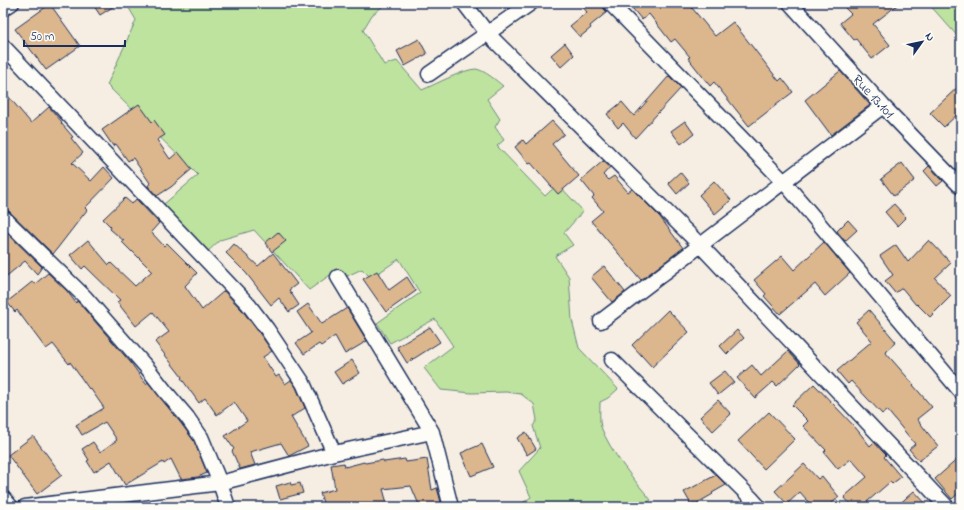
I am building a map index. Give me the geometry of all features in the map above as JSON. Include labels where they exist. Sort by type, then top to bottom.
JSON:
[{"type":"street","points":[[3,9],[12,3]]},
{"type":"street","points":[[464,3],[487,33],[700,245],[947,507]]},
{"type":"street","points":[[429,74],[531,3]]},
{"type":"street","points":[[610,3],[784,182],[961,392]]},
{"type":"street","name":"Rue 13.101","points":[[790,3],[883,106],[961,187]]},
{"type":"street","points":[[3,46],[248,304],[271,334],[303,383],[334,453]]},
{"type":"street","points":[[601,321],[883,106]]},
{"type":"street","points":[[3,216],[85,297],[148,369],[187,417],[201,437],[228,507]]},
{"type":"street","points":[[338,277],[432,432],[451,507]]},
{"type":"street","points":[[612,360],[746,492],[759,507]]},
{"type":"street","points":[[25,507],[220,483],[334,453],[432,432]]},
{"type":"street","points":[[3,498],[12,507]]},
{"type":"green space","points":[[126,3],[379,3],[382,7],[372,15],[363,30],[384,65],[397,61],[422,90],[457,74],[476,69],[503,86],[487,99],[500,119],[495,127],[504,140],[497,146],[545,196],[558,184],[583,211],[564,233],[573,245],[555,256],[569,277],[572,320],[579,348],[618,389],[608,398],[600,402],[601,427],[616,455],[651,500],[640,507],[517,507],[531,497],[519,471],[540,448],[533,426],[537,420],[534,404],[521,394],[506,392],[472,393],[441,390],[424,368],[453,346],[435,319],[390,343],[377,323],[420,293],[399,259],[371,278],[362,269],[345,277],[337,270],[309,290],[254,230],[220,240],[204,255],[164,204],[198,175],[107,85],[136,20]]},
{"type":"green space","points":[[928,3],[961,3],[961,40]]},
{"type":"building","points":[[92,3],[119,3],[100,15]]},
{"type":"building","points":[[579,3],[602,3],[607,12],[590,26],[591,28],[580,37],[570,26],[587,12]]},
{"type":"building","points":[[628,3],[688,3],[715,36],[733,22],[779,81],[782,78],[793,92],[749,126],[714,82],[710,86],[688,58],[690,57],[675,39],[671,42],[649,14],[642,20]]},
{"type":"building","points":[[840,3],[900,3],[873,24],[890,45],[872,59],[856,39],[854,40],[840,23],[851,14]]},
{"type":"building","points":[[50,4],[80,46],[46,70],[15,29]]},
{"type":"building","points":[[419,39],[427,54],[405,66],[397,51]]},
{"type":"building","points":[[565,43],[574,55],[561,67],[551,55]]},
{"type":"building","points":[[840,71],[870,105],[831,135],[805,100]]},
{"type":"building","points":[[669,76],[681,88],[635,138],[623,123],[618,128],[607,114],[622,102],[634,116]]},
{"type":"building","points":[[961,84],[961,111],[944,127],[930,113]]},
{"type":"building","points":[[3,90],[31,123],[49,107],[62,122],[61,123],[73,137],[71,138],[83,153],[72,163],[91,181],[104,167],[114,178],[85,208],[87,210],[53,254],[9,211],[3,209]]},
{"type":"building","points":[[139,104],[152,122],[154,120],[165,135],[157,140],[170,159],[178,152],[192,169],[171,187],[157,196],[148,186],[150,183],[133,158],[128,161],[116,144],[113,146],[102,130]]},
{"type":"building","points":[[552,121],[564,134],[552,144],[579,176],[558,194],[515,147],[523,140],[526,144]]},
{"type":"building","points":[[685,121],[694,134],[681,144],[671,131]]},
{"type":"building","points":[[603,161],[610,167],[603,175],[608,180],[614,176],[628,192],[632,189],[660,217],[683,248],[641,280],[591,221],[603,211],[592,198],[594,196],[581,180]]},
{"type":"building","points":[[902,163],[915,180],[894,196],[881,179]]},
{"type":"building","points":[[929,166],[943,181],[937,186],[924,171]]},
{"type":"building","points":[[680,172],[689,183],[677,194],[668,183]]},
{"type":"building","points":[[714,181],[731,200],[715,214],[699,195]]},
{"type":"building","points":[[125,198],[132,204],[136,199],[139,202],[159,223],[151,232],[164,246],[167,243],[197,273],[185,286],[202,310],[224,291],[242,310],[260,334],[272,351],[263,357],[276,377],[279,375],[285,384],[291,380],[296,387],[305,408],[291,417],[308,446],[289,456],[281,443],[250,452],[255,465],[240,469],[232,451],[234,449],[225,436],[247,421],[234,402],[217,415],[205,398],[199,403],[181,378],[182,377],[155,342],[169,332],[153,312],[136,326],[117,302],[120,300],[85,266],[82,269],[70,255],[88,240],[109,265],[111,263],[135,286],[152,271],[122,242],[124,241],[110,229],[111,227],[103,219]]},
{"type":"building","points":[[894,204],[906,217],[897,226],[885,212]]},
{"type":"building","points":[[848,220],[857,230],[845,241],[837,231]]},
{"type":"building","points":[[3,229],[42,267],[37,274],[25,261],[3,279]]},
{"type":"building","points":[[278,232],[286,241],[272,252],[265,243]]},
{"type":"building","points":[[929,240],[951,263],[935,278],[951,296],[930,317],[917,304],[916,305],[902,288],[895,293],[885,281],[893,275],[880,256],[896,245],[908,262]]},
{"type":"building","points":[[824,242],[850,273],[825,296],[815,284],[780,314],[764,296],[766,294],[754,280],[782,256],[794,270]]},
{"type":"building","points":[[234,244],[258,266],[273,253],[297,284],[289,290],[299,305],[289,312],[279,298],[271,305],[246,273],[226,253]]},
{"type":"building","points":[[604,266],[625,292],[612,302],[591,277]]},
{"type":"building","points":[[377,271],[389,290],[407,277],[416,291],[386,312],[363,279]]},
{"type":"building","points":[[48,273],[67,291],[76,303],[77,301],[79,303],[131,363],[146,384],[148,382],[180,422],[194,441],[207,473],[198,477],[181,479],[171,459],[164,464],[163,462],[125,485],[111,461],[94,472],[82,449],[93,442],[100,452],[117,440],[105,422],[82,435],[76,425],[104,408],[70,362],[69,364],[53,344],[46,349],[17,310],[15,312],[7,302],[32,282],[35,284]]},
{"type":"building","points":[[308,304],[322,324],[347,308],[367,341],[345,354],[335,336],[321,346],[319,344],[304,354],[296,343],[311,333],[297,312]]},
{"type":"building","points":[[668,310],[689,332],[652,367],[632,345]]},
{"type":"building","points":[[869,310],[896,342],[885,352],[932,407],[917,419],[938,446],[919,461],[909,449],[915,444],[887,410],[882,414],[851,381],[848,384],[837,371],[872,341],[856,322]]},
{"type":"building","points":[[430,327],[440,342],[407,363],[397,347]]},
{"type":"building","points":[[737,330],[744,338],[727,354],[720,346]]},
{"type":"building","points":[[788,351],[800,364],[777,386],[773,382],[755,398],[737,378],[752,365],[761,376]]},
{"type":"building","points":[[352,360],[360,373],[342,384],[334,372]]},
{"type":"building","points":[[725,371],[734,382],[718,395],[709,383]]},
{"type":"building","points":[[814,384],[855,427],[870,446],[874,442],[886,455],[884,457],[901,477],[892,484],[890,482],[861,507],[853,507],[844,497],[867,477],[851,459],[838,469],[824,452],[826,450],[803,426],[808,421],[792,405]]},
{"type":"building","points":[[718,400],[731,414],[713,431],[700,417]]},
{"type":"building","points":[[769,412],[795,439],[764,469],[738,441]]},
{"type":"building","points":[[526,432],[536,449],[527,455],[517,438]]},
{"type":"building","points":[[33,436],[62,475],[37,494],[8,455]]},
{"type":"building","points":[[482,444],[493,467],[471,476],[461,453]]},
{"type":"building","points":[[961,456],[961,491],[952,499],[935,479]]},
{"type":"building","points":[[405,459],[406,462],[427,459],[432,490],[437,488],[441,502],[428,507],[420,507],[411,486],[383,489],[388,507],[336,507],[335,504],[324,506],[320,493],[335,489],[331,465],[344,463],[345,467],[364,462],[383,460],[384,462]]},
{"type":"building","points":[[804,464],[818,479],[822,476],[839,497],[827,507],[813,507],[800,492],[787,504],[775,491]]},
{"type":"building","points":[[716,475],[726,485],[692,506],[684,492]]},
{"type":"building","points":[[290,482],[291,485],[300,483],[303,493],[280,499],[276,486]]},
{"type":"building","points":[[914,491],[929,507],[896,507]]}]
